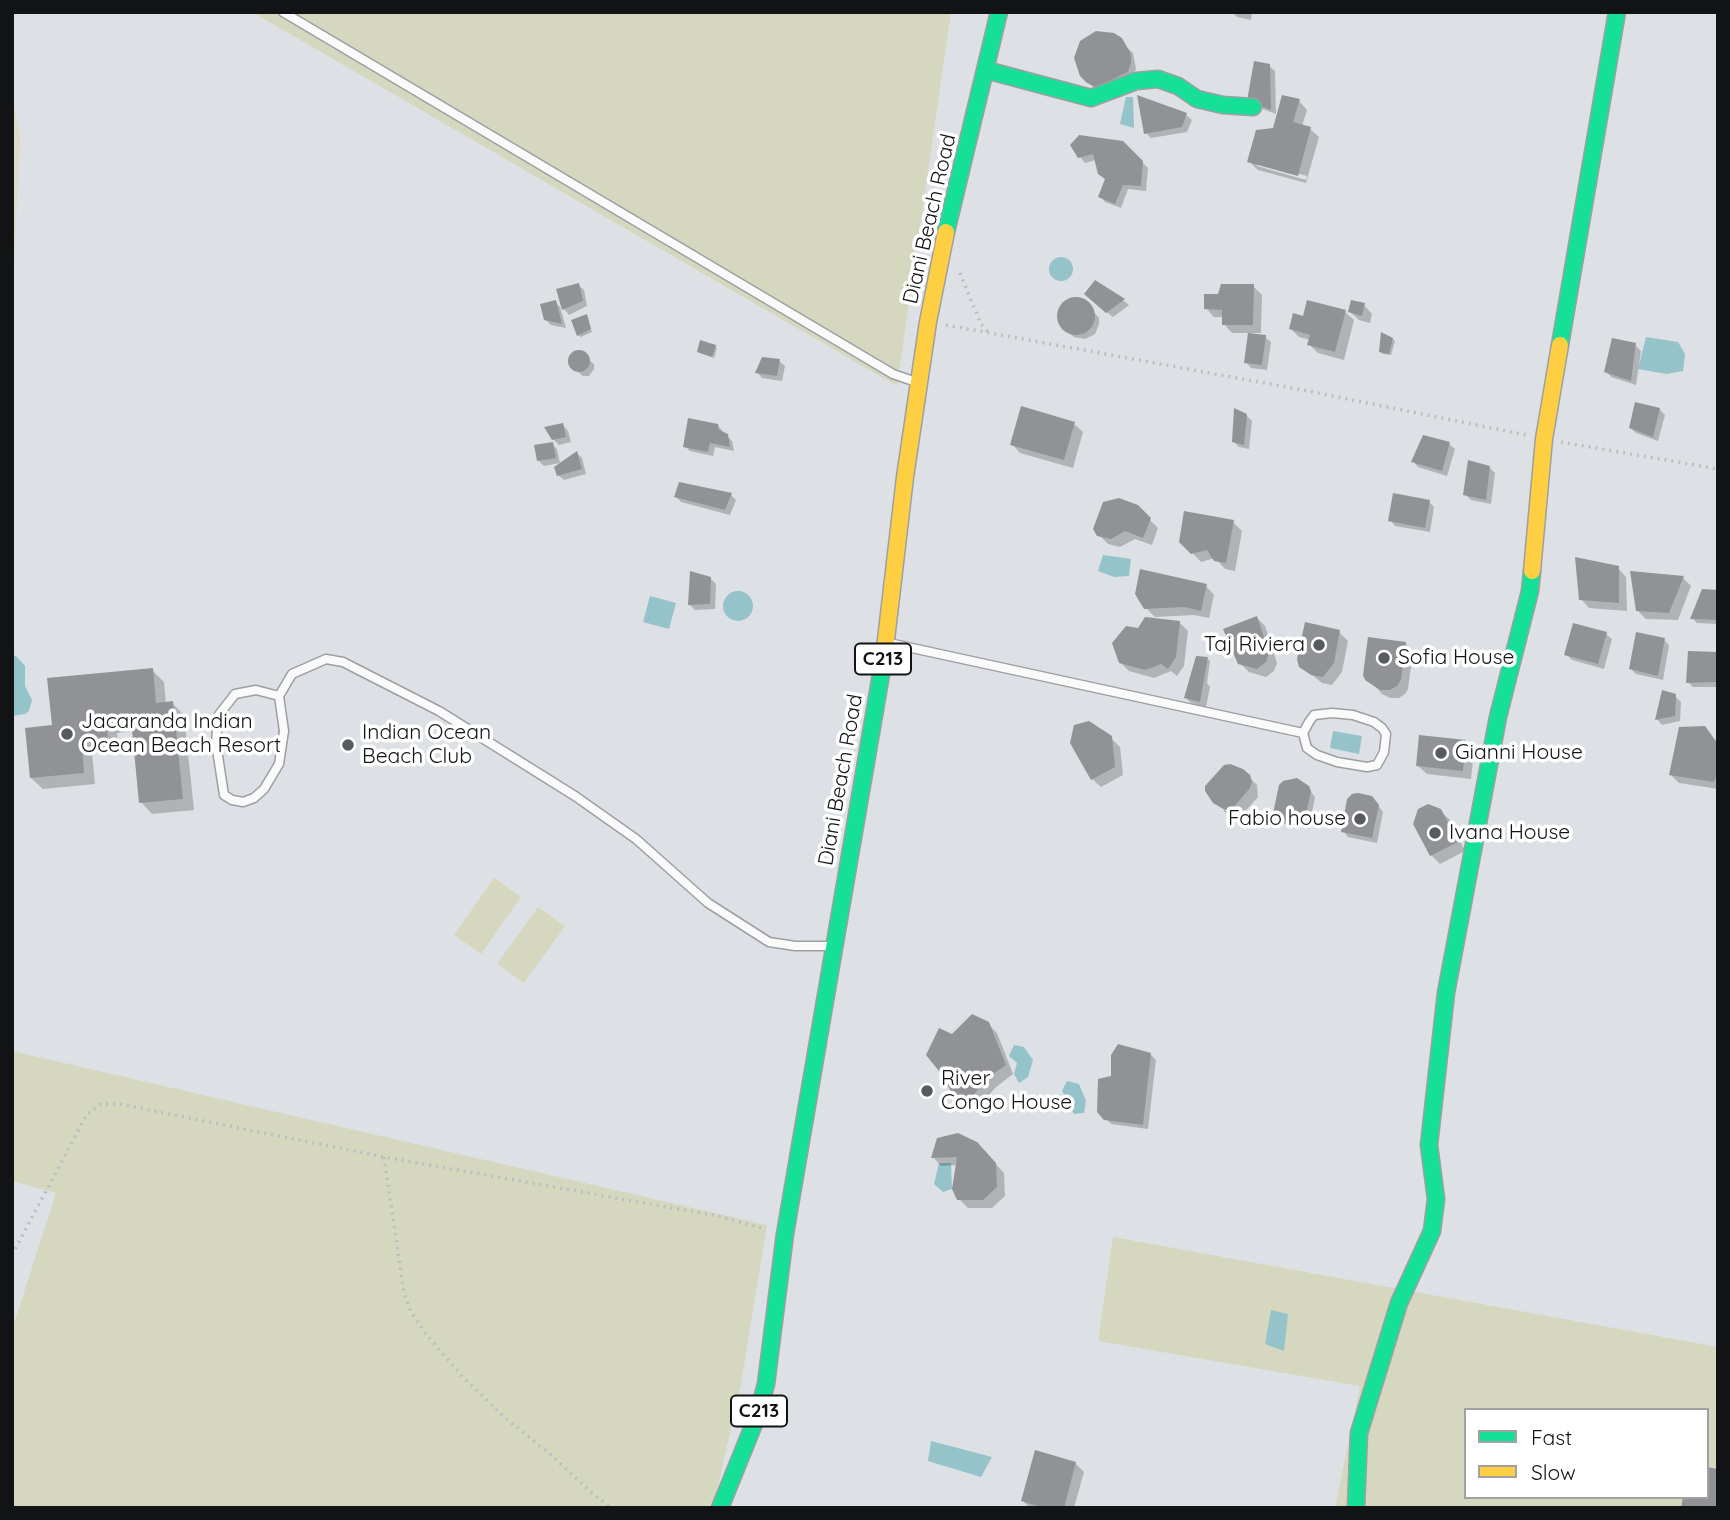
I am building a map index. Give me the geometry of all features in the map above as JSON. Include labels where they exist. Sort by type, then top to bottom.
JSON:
[{"type":"street","name":"Diani Beach Road","points":[[720,1508],[758,1414],[771,1351],[785,1234],[886,643],[928,322],[946,232],[999,12]]},
{"type":"street","points":[[1356,1508],[1359,1433],[1399,1303],[1432,1231],[1436,1199],[1429,1145],[1446,993],[1498,717],[1530,591],[1544,439],[1617,12]]},
{"type":"street","points":[[986,70],[1091,98],[1136,81],[1158,79],[1178,86],[1198,99],[1223,105],[1253,107]]},
{"type":"lane","points":[[283,12],[881,367],[918,383]]},
{"type":"lane","points":[[886,643],[1303,733]]},
{"type":"lane","points":[[279,696],[256,690],[235,694],[218,716],[216,743],[225,795],[232,800],[243,802],[254,798],[264,789],[279,764],[284,731],[279,696],[292,674],[326,659],[343,662],[439,711],[575,796],[636,839],[708,903],[769,942],[795,946],[835,946]]},
{"type":"lane","points":[[1314,715],[1353,715],[1374,722],[1382,728],[1386,734],[1384,752],[1377,765],[1367,767],[1337,762],[1317,755],[1307,748],[1303,733],[1314,715]]},
{"type":"path","points":[[957,265],[981,324],[990,333]]},
{"type":"path","points":[[928,322],[1303,390],[1544,439],[1718,469]]},
{"type":"path","points":[[12,1255],[87,1114],[102,1104],[119,1104],[384,1157],[718,1216],[785,1234]]},
{"type":"path","points":[[384,1157],[404,1292],[411,1312],[435,1344],[487,1401],[612,1508]]},
{"type":"green space","points":[[252,12],[951,12],[897,386]]},
{"type":"green space","points":[[494,878],[521,897],[481,954],[454,935]]},
{"type":"green space","points":[[538,907],[565,926],[524,983],[497,964]]},
{"type":"green space","points":[[12,1051],[767,1225],[741,1384],[713,1508],[12,1508],[12,1330],[56,1193],[12,1181]]},
{"type":"green space","points":[[1113,1237],[1718,1347],[1718,1508],[1335,1508],[1360,1386],[1098,1341]]},
{"type":"sand","points":[[12,92],[20,139],[12,305]]},
{"type":"water","points":[[1126,97],[1133,97],[1134,128],[1120,124]]},
{"type":"water","points":[[1061,257],[1069,261],[1073,269],[1069,277],[1061,281],[1053,277],[1049,269],[1053,261]]},
{"type":"water","points":[[1646,337],[1678,342],[1685,354],[1683,371],[1667,374],[1638,369]]},
{"type":"water","points":[[1103,555],[1131,559],[1129,576],[1114,577],[1098,571]]},
{"type":"water","points":[[738,591],[749,595],[753,606],[749,617],[738,621],[727,617],[723,606],[727,595]]},
{"type":"water","points":[[650,596],[676,603],[669,629],[643,622]]},
{"type":"water","points":[[12,655],[25,666],[25,686],[32,700],[29,711],[12,716]]},
{"type":"water","points":[[1333,731],[1362,736],[1359,754],[1330,748]]},
{"type":"water","points":[[1014,1045],[1024,1047],[1033,1060],[1028,1077],[1019,1083],[1014,1074],[1017,1063],[1009,1056]]},
{"type":"water","points":[[1067,1081],[1079,1084],[1086,1101],[1084,1113],[1074,1114],[1062,1091]]},
{"type":"water","points":[[939,1163],[951,1163],[952,1189],[943,1192],[934,1184]]},
{"type":"water","points":[[1271,1310],[1288,1314],[1284,1351],[1265,1344]]},
{"type":"water","points":[[931,1441],[992,1457],[981,1477],[928,1461]]},
{"type":"building","points":[[1096,31],[1114,33],[1122,38],[1131,54],[1131,63],[1128,72],[1096,87],[1080,76],[1074,58],[1080,41]]},
{"type":"building","points":[[1254,61],[1270,64],[1271,110],[1247,101]]},
{"type":"building","points":[[1137,95],[1187,113],[1182,127],[1144,134]]},
{"type":"building","points":[[1282,95],[1300,99],[1293,122],[1311,127],[1298,176],[1247,162],[1256,130],[1273,128]]},
{"type":"building","points":[[1079,135],[1123,141],[1143,161],[1141,186],[1123,185],[1115,204],[1098,197],[1105,179],[1098,174],[1093,154],[1078,158],[1070,145]]},
{"type":"building","points":[[1095,280],[1125,299],[1106,313],[1084,294]]},
{"type":"building","points":[[579,283],[583,301],[562,310],[556,289]]},
{"type":"building","points":[[1221,284],[1254,284],[1253,325],[1222,325],[1222,310],[1204,309],[1204,294],[1218,294]]},
{"type":"building","points":[[1076,297],[1089,303],[1095,316],[1089,329],[1076,335],[1063,329],[1057,316],[1063,303]]},
{"type":"building","points":[[556,300],[562,324],[544,320],[540,304]]},
{"type":"building","points":[[1307,300],[1346,310],[1335,352],[1307,345],[1310,335],[1289,329],[1293,313],[1303,316]]},
{"type":"building","points":[[1351,300],[1365,303],[1362,316],[1348,312]]},
{"type":"building","points":[[587,314],[591,329],[577,336],[571,320]]},
{"type":"building","points":[[1381,332],[1393,338],[1389,354],[1379,352]]},
{"type":"building","points":[[1248,333],[1266,335],[1262,365],[1244,363]]},
{"type":"building","points":[[1612,338],[1636,343],[1631,381],[1604,372]]},
{"type":"building","points":[[700,340],[716,345],[712,357],[697,352]]},
{"type":"building","points":[[579,350],[587,353],[590,361],[587,369],[579,372],[571,369],[568,361],[571,353]]},
{"type":"building","points":[[762,357],[780,359],[777,376],[755,373]]},
{"type":"building","points":[[1635,402],[1660,408],[1653,437],[1629,428]]},
{"type":"building","points":[[1021,406],[1075,422],[1064,460],[1010,445]]},
{"type":"building","points":[[1234,408],[1247,414],[1244,445],[1232,442]]},
{"type":"building","points":[[688,418],[718,424],[719,430],[728,434],[730,447],[710,443],[708,452],[683,447]]},
{"type":"building","points":[[563,423],[566,437],[552,440],[544,427]]},
{"type":"building","points":[[1423,435],[1450,442],[1442,471],[1411,462]]},
{"type":"building","points":[[553,442],[556,458],[537,461],[534,445]]},
{"type":"building","points":[[577,451],[582,469],[557,476],[554,467]]},
{"type":"building","points":[[1468,460],[1490,466],[1486,500],[1463,495]]},
{"type":"building","points":[[679,482],[732,493],[725,510],[674,497]]},
{"type":"building","points":[[1393,493],[1430,500],[1425,528],[1388,521]]},
{"type":"building","points":[[1119,498],[1138,505],[1151,518],[1143,538],[1125,531],[1111,539],[1097,536],[1093,529],[1103,502]]},
{"type":"building","points":[[1184,511],[1234,520],[1226,563],[1214,561],[1207,550],[1191,554],[1179,542]]},
{"type":"building","points":[[1575,557],[1619,566],[1619,603],[1579,600]]},
{"type":"building","points":[[1140,569],[1207,584],[1201,611],[1184,607],[1144,609],[1135,594]]},
{"type":"building","points":[[690,571],[711,577],[710,604],[688,605]]},
{"type":"building","points":[[1630,571],[1684,576],[1669,613],[1636,611]]},
{"type":"building","points":[[1702,589],[1718,590],[1718,620],[1690,619]]},
{"type":"building","points":[[1257,616],[1269,653],[1266,662],[1257,669],[1238,664],[1223,629]]},
{"type":"building","points":[[1145,617],[1180,621],[1176,657],[1168,669],[1161,664],[1145,670],[1119,663],[1112,643],[1126,626],[1138,628]]},
{"type":"building","name":"Taj Riviera","points":[[1305,622],[1340,630],[1334,663],[1323,677],[1311,675],[1299,667],[1297,659]]},
{"type":"building","points":[[1573,623],[1607,632],[1598,664],[1564,655]]},
{"type":"building","points":[[1636,632],[1665,638],[1658,676],[1629,669]]},
{"type":"building","name":"Sofia House","points":[[1368,637],[1406,642],[1401,680],[1390,690],[1380,690],[1365,680],[1363,675]]},
{"type":"building","points":[[1688,651],[1718,652],[1718,682],[1686,683]]},
{"type":"building","points":[[1196,656],[1208,657],[1200,702],[1184,698]]},
{"type":"building","name":"Jacaranda Indian Ocean Beach Resort","points":[[153,668],[156,703],[173,701],[183,799],[139,803],[131,719],[106,721],[108,740],[82,742],[84,773],[30,778],[25,728],[52,725],[47,678]]},
{"type":"building","points":[[1662,690],[1676,694],[1675,716],[1655,720]]},
{"type":"building","points":[[1089,721],[1112,736],[1115,767],[1091,780],[1070,743],[1074,725]]},
{"type":"building","points":[[1705,726],[1718,744],[1718,770],[1714,782],[1669,775],[1679,727]]},
{"type":"building","name":"Gianni House","points":[[1419,735],[1466,740],[1463,771],[1416,766]]},
{"type":"building","points":[[1230,764],[1243,769],[1250,775],[1252,782],[1232,809],[1225,810],[1213,803],[1205,791],[1205,786],[1224,765]]},
{"type":"building","points":[[1297,778],[1309,786],[1311,791],[1304,824],[1272,818],[1279,785],[1283,781]]},
{"type":"building","name":"Fabio house","points":[[1358,793],[1372,796],[1379,805],[1372,838],[1341,832],[1347,799]]},
{"type":"building","name":"Ivana House","points":[[1428,804],[1441,809],[1458,842],[1430,856],[1413,824],[1418,809]]},
{"type":"building","points":[[972,1014],[989,1022],[1006,1065],[986,1079],[970,1100],[952,1094],[943,1076],[926,1055],[939,1028],[952,1034]]},
{"type":"building","points":[[1118,1044],[1151,1053],[1143,1125],[1104,1120],[1097,1112],[1098,1079],[1111,1076],[1111,1055]]},
{"type":"building","points":[[958,1133],[977,1142],[996,1163],[997,1187],[983,1200],[957,1200],[952,1189],[957,1157],[931,1158],[937,1138]]},
{"type":"building","points":[[1035,1450],[1076,1462],[1064,1508],[1044,1508],[1021,1501]]},
{"type":"building","points":[[1709,1467],[1718,1469],[1717,1508],[1681,1508],[1683,1499],[1709,1499]]},
{"type":"traffic: fast","points":[[946,232],[999,12]]},
{"type":"traffic: fast","points":[[1560,345],[1617,12]]},
{"type":"traffic: fast","points":[[986,70],[1091,98],[1136,81],[1158,79],[1178,86],[1197,99],[1223,105],[1253,107]]},
{"type":"traffic: fast","points":[[1356,1508],[1359,1433],[1399,1303],[1432,1231],[1436,1199],[1429,1145],[1446,993],[1498,717],[1530,591],[1532,571]]},
{"type":"traffic: fast","points":[[720,1508],[758,1414],[766,1384],[785,1234],[884,657]]},
{"type":"traffic: slow","points":[[884,657],[905,477],[928,322],[946,232]]},
{"type":"traffic: slow","points":[[1532,571],[1544,439],[1560,345]]},
{"type":"place","name":"Taj Riviera","points":[[1319,645]]},
{"type":"place","name":"Sofia House","points":[[1384,658]]},
{"type":"place","name":"Jacaranda Indian Ocean Beach Resort","points":[[67,734]]},
{"type":"place","name":"Indian Ocean Beach Club","points":[[348,745]]},
{"type":"place","name":"Gianni House","points":[[1441,753]]},
{"type":"place","name":"Fabio house","points":[[1360,819]]},
{"type":"place","name":"Ivana House","points":[[1435,833]]},
{"type":"place","name":"River Congo House","points":[[927,1091]]}]
